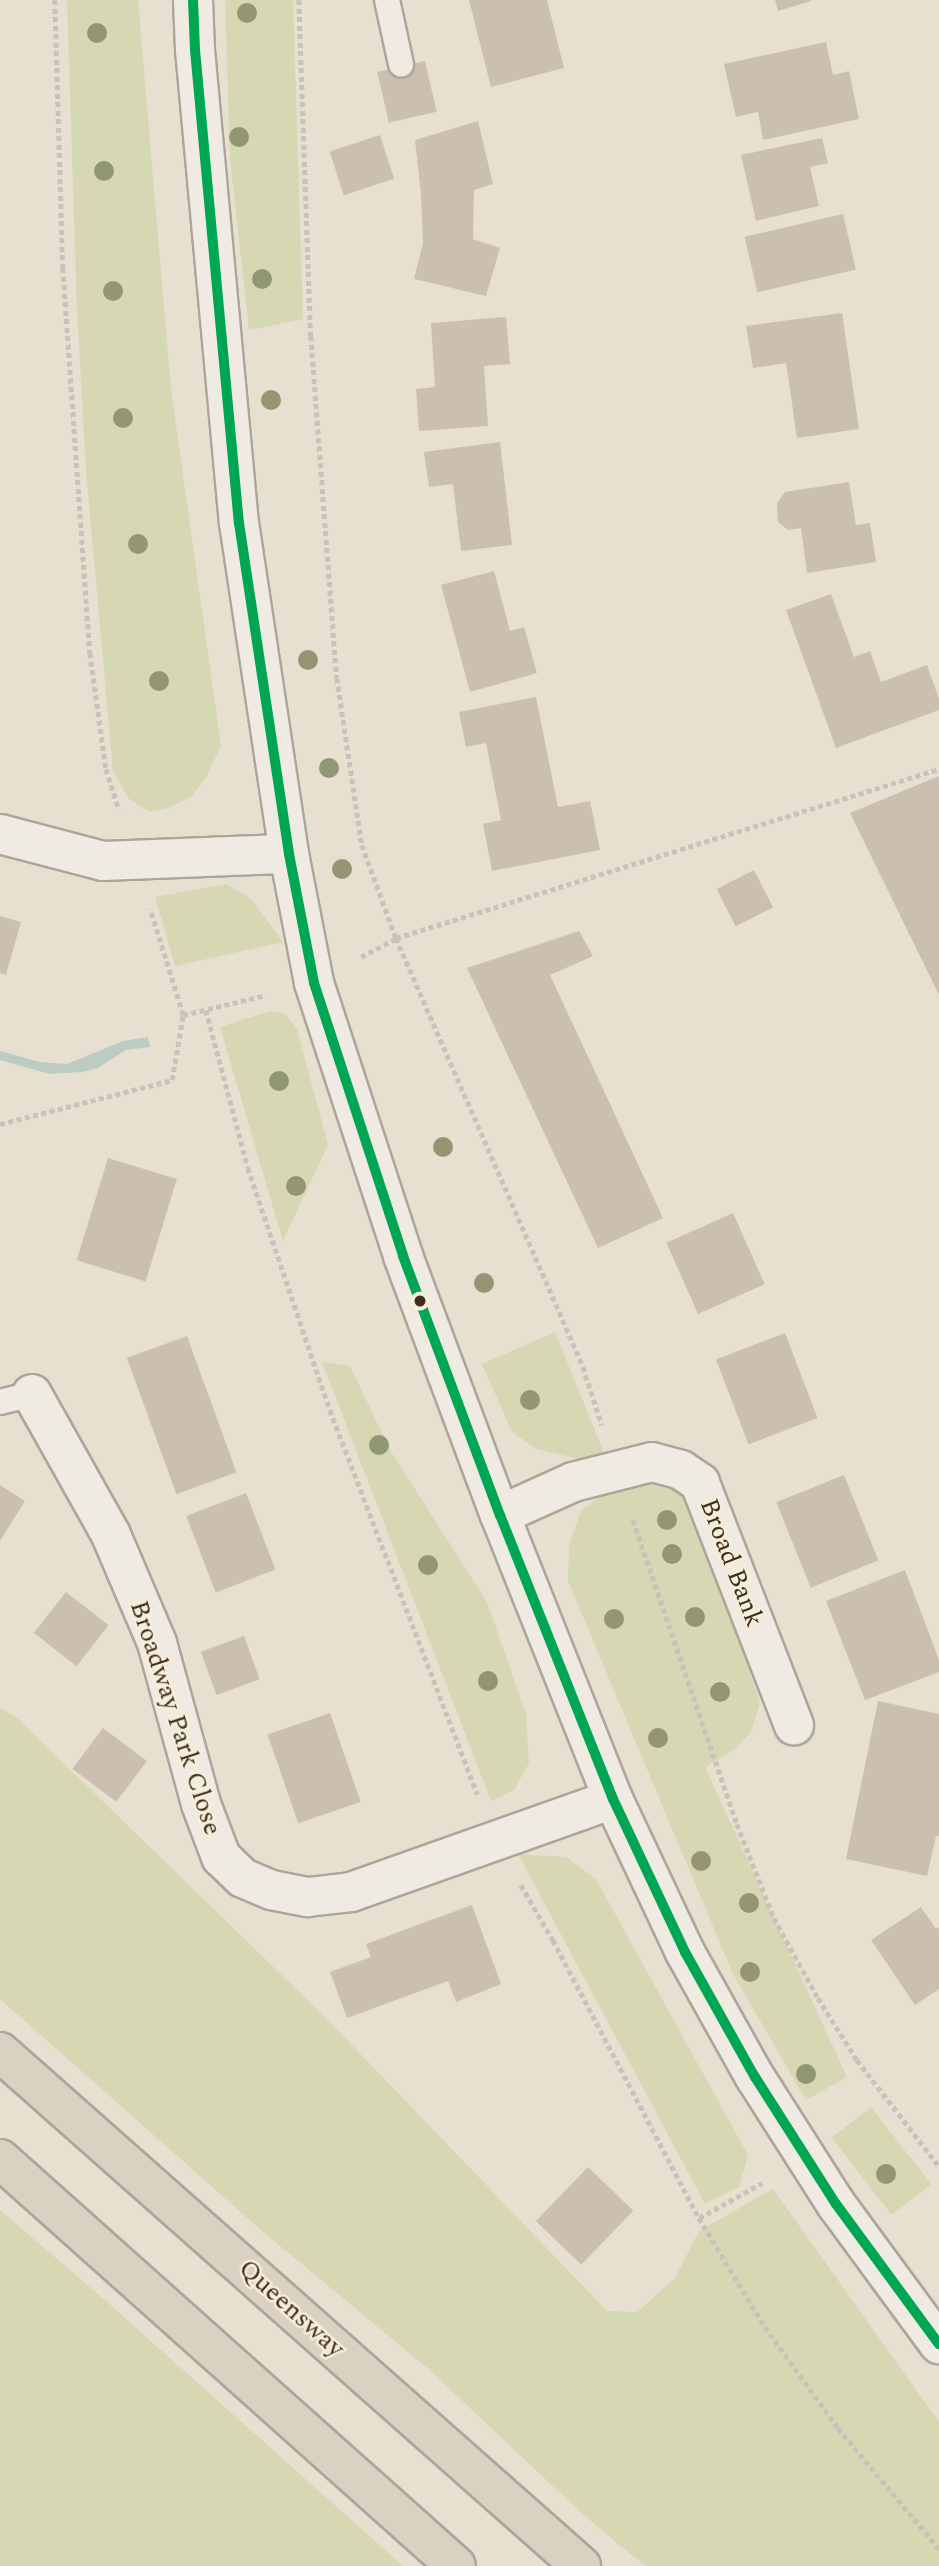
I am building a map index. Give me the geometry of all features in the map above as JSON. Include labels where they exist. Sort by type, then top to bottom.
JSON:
[{"type":"highway","name":"Queensway","points":[[0,2052],[581,2566]]},
{"type":"highway","points":[[0,2158],[456,2566]]},
{"type":"street","points":[[193,0],[195,50],[240,523],[289,854],[314,983],[403,1256],[500,1515],[613,1799],[685,1952],[755,2077],[836,2204],[939,2344]]},
{"type":"street","points":[[0,834],[103,861],[289,854]]},
{"type":"street","name":"Broadway Park Close","points":[[16,1398],[111,1535],[156,1643],[201,1804],[221,1857],[243,1878],[271,1890],[308,1898],[351,1892],[613,1799]]},
{"type":"street","name":"Broad Bank","points":[[500,1515],[573,1482],[652,1461],[681,1470],[700,1483],[794,1726]]},
{"type":"lane","points":[[387,0],[401,64]]},
{"type":"path","points":[[0,1124],[172,1080],[183,1015],[106,769],[90,653],[63,268],[55,0]]},
{"type":"path","points":[[299,0],[311,336],[337,678],[362,845],[397,938],[583,1367],[737,1824],[774,1918],[818,1998],[857,2060],[939,2166]]},
{"type":"path","points":[[183,1015],[314,983],[397,938],[939,769]]},
{"type":"path","points":[[206,1010],[248,1168],[330,1410],[495,1841],[553,1940],[699,2218],[765,2327],[838,2428],[939,2549]]},
{"type":"path","points":[[699,2218],[806,2158]]},
{"type":"green space","points":[[67,0],[138,0],[171,389],[221,746],[206,777],[191,797],[169,808],[149,812],[129,799],[113,772],[86,470],[77,312]]},
{"type":"green space","points":[[225,0],[293,0],[303,319],[249,330],[230,159]]},
{"type":"green space","points":[[227,884],[251,899],[283,942],[175,966],[155,897]]},
{"type":"green space","points":[[270,1011],[286,1014],[297,1029],[328,1145],[283,1241],[220,1027]]},
{"type":"green space","points":[[555,1332],[604,1453],[583,1460],[536,1449],[512,1432],[482,1364]]},
{"type":"green space","points":[[322,1362],[350,1366],[390,1450],[487,1602],[526,1714],[529,1763],[514,1790],[491,1801]]},
{"type":"green space","points":[[648,1481],[675,1489],[697,1510],[760,1703],[751,1732],[734,1750],[705,1767],[847,2077],[806,2100],[733,1974],[568,1581],[569,1545],[581,1511],[601,1495]]},
{"type":"green space","points":[[0,1708],[17,1718],[327,2019],[607,2311],[637,2312],[675,2278],[699,2231],[773,2189],[939,2422],[939,2566],[645,2566],[587,2518],[426,2367],[262,2231],[0,1999]]},
{"type":"green space","points":[[518,1854],[566,1857],[596,1879],[748,2155],[739,2187],[705,2204]]},
{"type":"green space","points":[[871,2107],[931,2184],[892,2215],[832,2138]]},
{"type":"green space","points":[[0,2210],[106,2301],[403,2566],[0,2566]]},
{"type":"shaded area","points":[[148,1037],[150,1047],[126,1050],[98,1068],[82,1072],[50,1074],[0,1060],[0,1051],[40,1062],[67,1064],[123,1041]]},
{"type":"building","points":[[469,0],[547,0],[564,68],[491,87]]},
{"type":"building","points":[[775,0],[811,0],[811,1],[778,11]]},
{"type":"building","points":[[826,42],[833,75],[849,71],[859,119],[763,140],[758,112],[736,117],[724,64]]},
{"type":"building","points":[[425,61],[437,112],[389,123],[377,72]]},
{"type":"building","points":[[478,121],[493,184],[474,190],[473,239],[500,248],[486,296],[414,279],[423,243],[415,140]]},
{"type":"building","points":[[380,135],[394,179],[344,195],[330,151]]},
{"type":"building","points":[[822,138],[828,163],[810,167],[819,206],[756,221],[741,155]]},
{"type":"building","points":[[843,214],[856,270],[757,292],[745,237]]},
{"type":"building","points":[[842,313],[859,429],[797,438],[786,363],[753,368],[746,326]]},
{"type":"building","points":[[506,317],[510,364],[484,366],[488,426],[419,431],[416,389],[435,387],[431,323]]},
{"type":"building","points":[[500,442],[512,545],[461,551],[453,484],[429,487],[424,452]]},
{"type":"building","points":[[849,482],[856,525],[870,523],[876,562],[807,573],[801,528],[788,530],[778,522],[777,503],[785,492]]},
{"type":"building","points":[[494,571],[510,631],[524,627],[537,673],[470,692],[441,585]]},
{"type":"building","points":[[831,594],[854,657],[870,651],[881,682],[927,665],[939,699],[939,710],[836,748],[786,610]]},
{"type":"building","points":[[536,697],[558,807],[590,801],[600,850],[492,871],[483,824],[501,820],[486,743],[466,747],[459,712]]},
{"type":"building","points":[[939,776],[939,995],[850,813]]},
{"type":"building","points":[[754,870],[773,907],[736,926],[717,889]]},
{"type":"building","points":[[0,916],[21,922],[6,975],[0,973]]},
{"type":"building","points":[[579,931],[593,956],[550,975],[663,1218],[598,1248],[467,968]]},
{"type":"building","points":[[108,1158],[177,1179],[146,1281],[77,1260]]},
{"type":"building","points":[[733,1213],[765,1284],[698,1314],[666,1243]]},
{"type":"building","points":[[785,1333],[818,1418],[749,1444],[716,1360]]},
{"type":"building","points":[[187,1336],[237,1472],[176,1494],[127,1358]]},
{"type":"building","points":[[844,1475],[878,1560],[811,1588],[776,1502]]},
{"type":"building","points":[[0,1485],[25,1501],[0,1541]]},
{"type":"building","points":[[246,1493],[275,1570],[216,1592],[186,1516]]},
{"type":"building","points":[[905,1570],[939,1660],[939,1672],[865,1700],[826,1601]]},
{"type":"building","points":[[66,1592],[109,1625],[77,1666],[34,1633]]},
{"type":"building","points":[[244,1636],[260,1679],[217,1695],[201,1652]]},
{"type":"building","points":[[878,1701],[939,1714],[939,1836],[936,1836],[927,1876],[846,1859]]},
{"type":"building","points":[[330,1713],[361,1802],[298,1823],[268,1734]]},
{"type":"building","points":[[103,1728],[147,1761],[116,1802],[72,1769]]},
{"type":"building","points":[[472,1905],[501,1984],[456,2002],[448,1981],[347,2018],[330,1972],[371,1957],[366,1944]]},
{"type":"building","points":[[921,1907],[936,1929],[939,1927],[939,1989],[915,2005],[871,1940]]},
{"type":"building","points":[[588,2167],[633,2211],[581,2265],[536,2221]]},
{"type":"transit line","points":[[193,0],[195,50],[239,523],[289,854],[314,983],[403,1256],[500,1515],[613,1799],[685,1952],[755,2077],[836,2204],[939,2344]]}]
